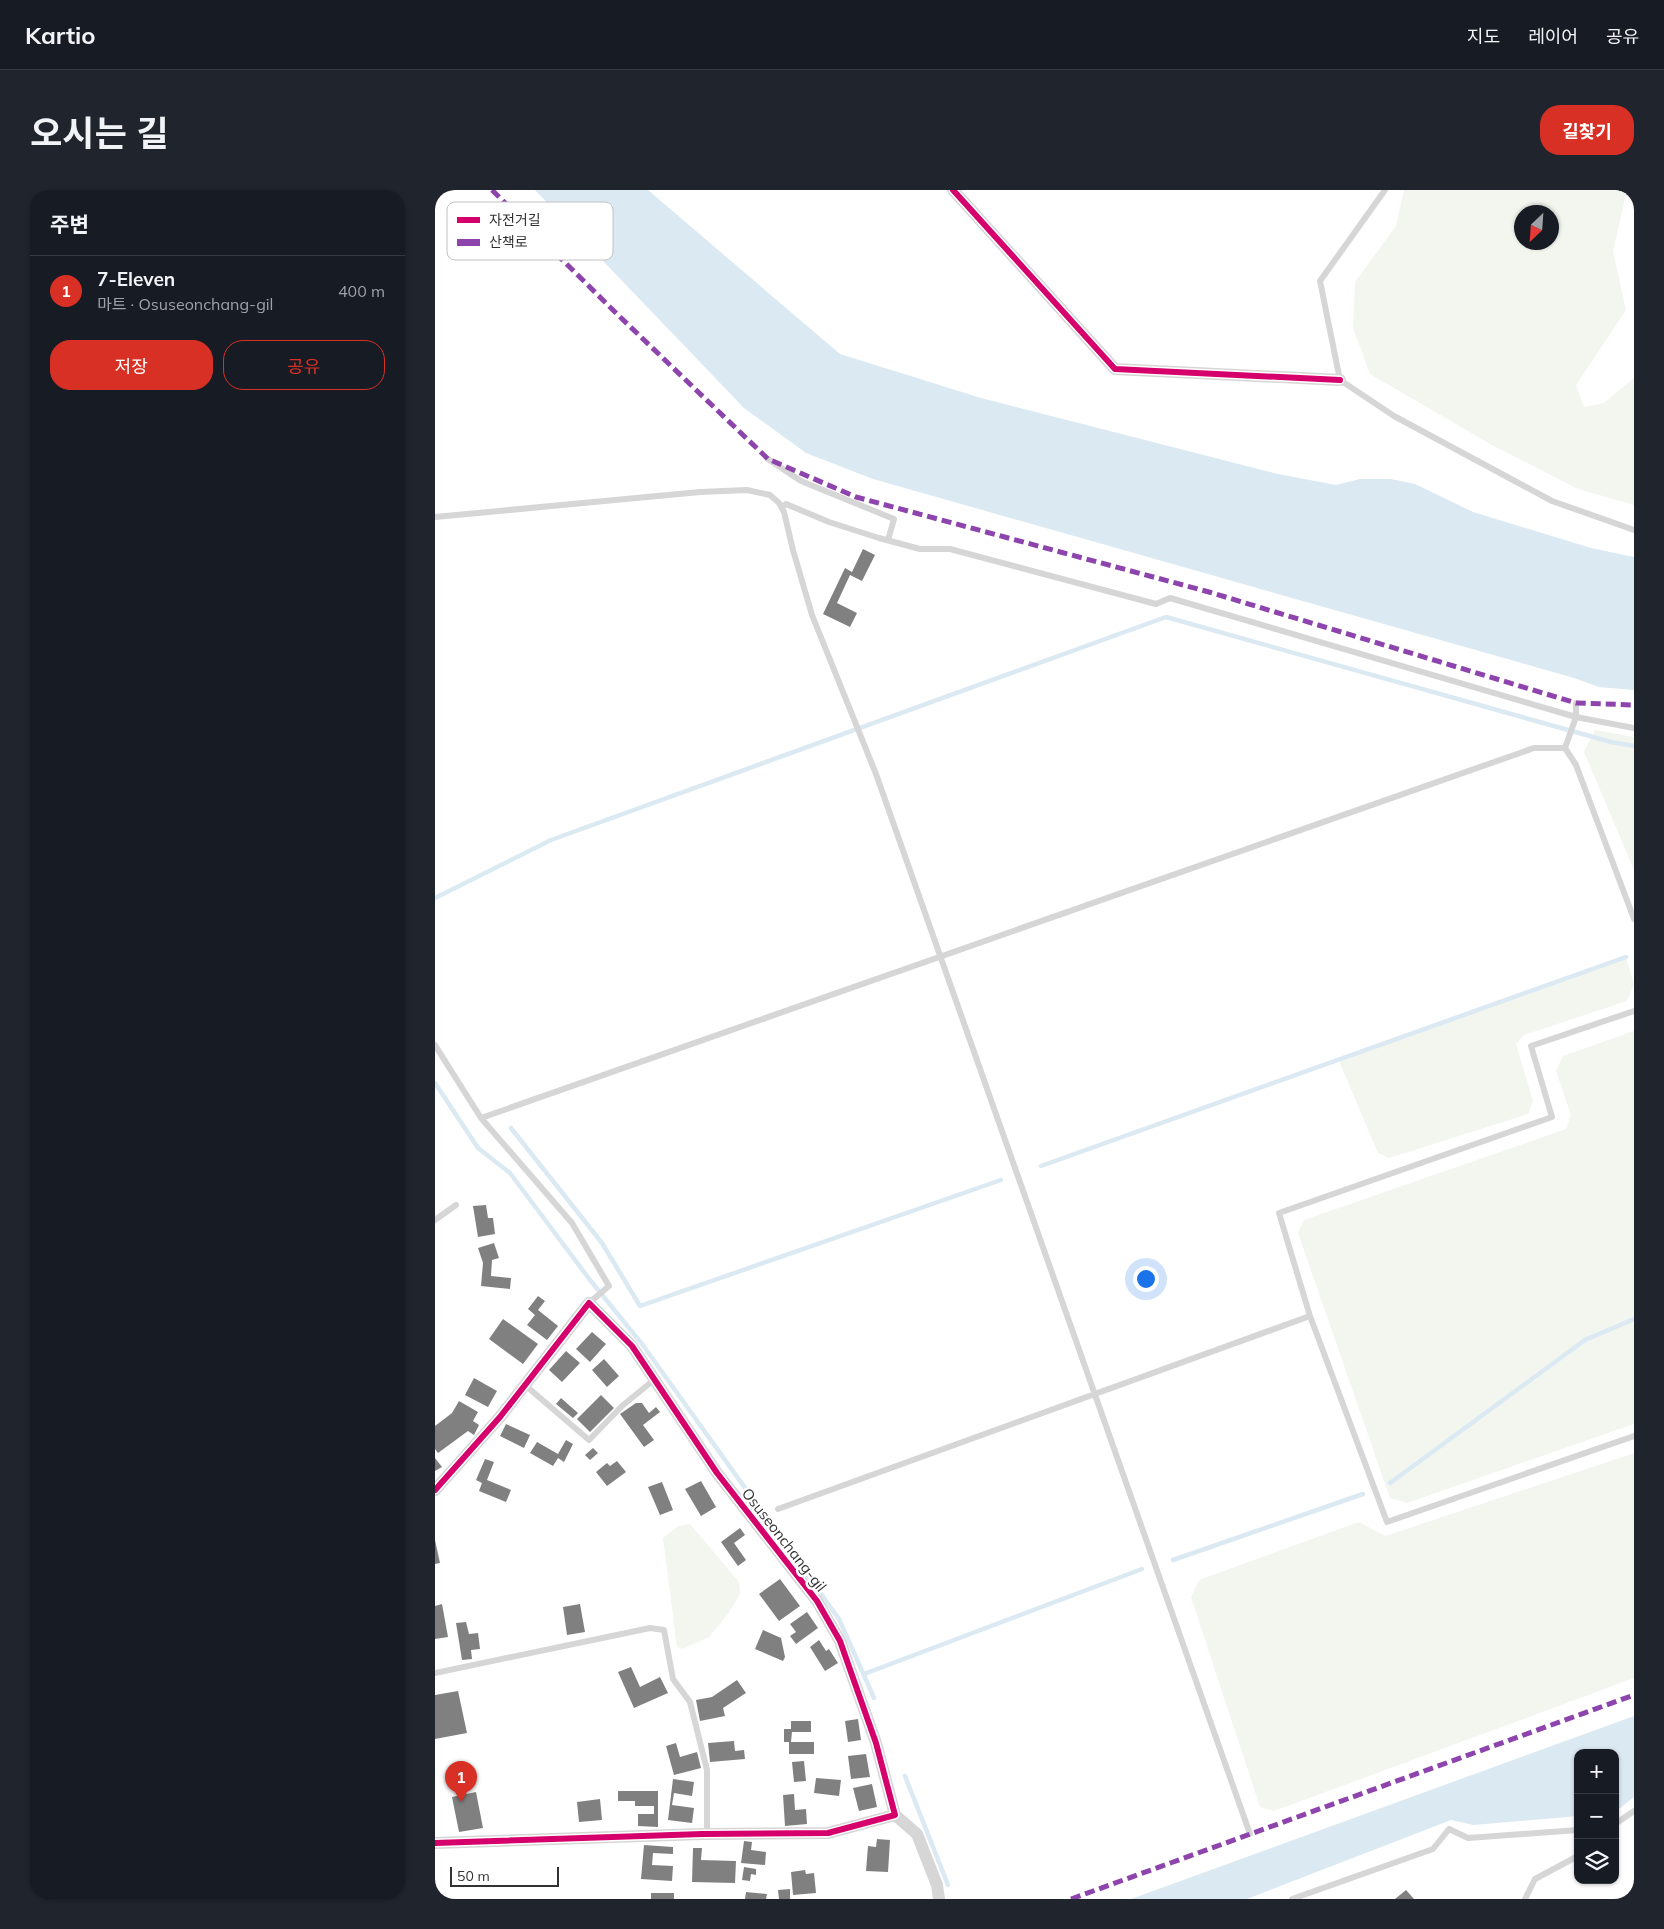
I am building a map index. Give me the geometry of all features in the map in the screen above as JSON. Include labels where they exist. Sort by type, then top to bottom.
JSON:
[{"type":"street","points":[[953,190],[1115,369],[1340,380]]},
{"type":"street","points":[[435,1490],[500,1417],[589,1303]]},
{"type":"street","name":"Osuseonchang-gil","points":[[589,1303],[632,1346],[717,1474],[817,1601],[839,1641],[876,1743],[895,1815]]},
{"type":"street","points":[[435,1843],[828,1832],[895,1815],[917,1834],[937,1885],[939,1899]]},
{"type":"lane","points":[[1385,190],[1320,281],[1340,380],[1393,416],[1552,501],[1634,530]]},
{"type":"lane","points":[[768,459],[801,481],[894,519],[888,540]]},
{"type":"lane","points":[[435,517],[700,492],[747,490],[770,495],[782,507],[812,615],[868,753],[1250,1834]]},
{"type":"lane","points":[[782,507],[786,504],[829,522],[920,549],[950,549],[1156,604],[1170,598],[1576,717],[1634,728]]},
{"type":"lane","points":[[1565,748],[1576,717],[1576,703]]},
{"type":"lane","points":[[481,1118],[1534,748],[1565,748]]},
{"type":"lane","points":[[1565,748],[1576,765],[1634,918]]},
{"type":"lane","points":[[1634,1011],[1531,1046],[1552,1117],[1279,1213],[1311,1316],[1387,1522],[1634,1436]]},
{"type":"lane","points":[[435,1045],[481,1118],[572,1223],[609,1286],[589,1303]]},
{"type":"lane","points":[[435,1220],[456,1205]]},
{"type":"lane","points":[[778,1509],[1311,1316]]},
{"type":"lane","points":[[525,1385],[589,1440],[622,1406],[655,1379]]},
{"type":"lane","points":[[435,1673],[650,1628],[664,1630],[673,1679],[690,1702],[707,1770],[707,1834]]},
{"type":"lane","points":[[1619,1821],[1634,1811]]},
{"type":"lane","points":[[1292,1899],[1433,1849],[1449,1829],[1468,1838],[1574,1830]]},
{"type":"lane","points":[[1525,1899],[1535,1880],[1574,1858]]},
{"type":"shaded area","points":[[535,190],[648,190],[840,354],[981,398],[1278,474],[1336,485],[1360,479],[1391,479],[1415,484],[1473,512],[1591,548],[1634,557],[1634,690],[1599,687],[1574,678],[873,479],[806,453],[744,408],[602,260],[613,260],[613,202],[547,202]]},
{"type":"shaded area","points":[[1404,190],[1627,190],[1613,251],[1626,310],[1576,385],[1584,407],[1604,403],[1634,378],[1634,505],[1578,489],[1492,445],[1370,374],[1353,328],[1355,282],[1396,226]]},
{"type":"shaded area","points":[[1595,730],[1634,737],[1634,870],[1584,752]]},
{"type":"shaded area","points":[[1626,957],[1634,984],[1627,1001],[1524,1035],[1516,1044],[1533,1101],[1528,1114],[1389,1158],[1378,1153],[1339,1061]]},
{"type":"shaded area","points":[[1634,1031],[1634,1424],[1407,1503],[1390,1498],[1298,1233],[1304,1220],[1566,1129],[1571,1115],[1556,1071],[1563,1056]]},
{"type":"shaded area","points":[[1634,1453],[1634,1678],[1274,1811],[1260,1807],[1191,1597],[1199,1580],[1359,1522],[1385,1536]]},
{"type":"shaded area","points":[[690,1524],[739,1582],[740,1594],[728,1614],[709,1637],[683,1649],[677,1647],[663,1538],[678,1526]]},
{"type":"shaded area","points":[[1634,1716],[1634,1797],[1619,1809],[1619,1749],[1574,1749],[1574,1816],[1473,1825],[1451,1820],[1247,1899],[1131,1899]]},
{"type":"building","points":[[863,549],[875,555],[862,581],[850,575],[837,603],[857,613],[850,627],[823,614],[845,568],[852,572]]},
{"type":"building","points":[[486,1205],[488,1218],[493,1218],[495,1234],[478,1237],[473,1206]]},
{"type":"building","points":[[494,1243],[499,1258],[492,1260],[491,1276],[511,1278],[510,1289],[481,1286],[483,1263],[478,1248]]},
{"type":"building","points":[[538,1296],[545,1301],[538,1310],[558,1326],[547,1340],[527,1325],[535,1315],[528,1309]]},
{"type":"building","points":[[503,1319],[538,1344],[523,1364],[489,1339]]},
{"type":"building","points":[[592,1332],[606,1344],[590,1362],[576,1349]]},
{"type":"building","points":[[566,1351],[580,1363],[562,1382],[549,1370]]},
{"type":"building","points":[[604,1359],[619,1376],[607,1387],[592,1370]]},
{"type":"building","points":[[474,1378],[497,1391],[488,1407],[465,1395]]},
{"type":"building","points":[[601,1395],[614,1408],[590,1432],[577,1419]]},
{"type":"building","points":[[561,1398],[578,1413],[573,1418],[556,1404]]},
{"type":"building","points":[[459,1401],[478,1412],[473,1421],[479,1425],[474,1435],[468,1431],[438,1453],[435,1449],[435,1426],[452,1413]]},
{"type":"building","points":[[636,1403],[642,1403],[649,1413],[656,1407],[660,1412],[643,1425],[654,1440],[644,1447],[620,1414]]},
{"type":"building","points":[[506,1424],[530,1435],[524,1448],[500,1436]]},
{"type":"building","points":[[566,1440],[573,1444],[564,1462],[558,1458],[553,1466],[530,1453],[537,1442],[558,1454]]},
{"type":"building","points":[[593,1448],[598,1453],[590,1460],[585,1455]]},
{"type":"building","points":[[435,1458],[442,1467],[435,1471]]},
{"type":"building","points":[[485,1459],[494,1462],[487,1480],[511,1490],[506,1502],[479,1491],[482,1483],[476,1480]]},
{"type":"building","points":[[617,1461],[626,1472],[607,1486],[596,1472],[607,1463],[610,1466]]},
{"type":"building","points":[[701,1481],[716,1507],[701,1516],[685,1489]]},
{"type":"building","points":[[662,1482],[673,1510],[660,1515],[648,1487]]},
{"type":"building","points":[[740,1528],[745,1535],[734,1543],[746,1560],[738,1566],[721,1542]]},
{"type":"building","points":[[435,1540],[440,1563],[435,1564]]},
{"type":"building","points":[[780,1579],[800,1606],[779,1621],[759,1594]]},
{"type":"building","points":[[442,1604],[448,1637],[435,1639],[435,1606]]},
{"type":"building","points":[[580,1604],[585,1632],[567,1635],[563,1607]]},
{"type":"building","points":[[807,1612],[818,1628],[796,1644],[790,1636],[796,1632],[790,1624]]},
{"type":"building","points":[[466,1622],[469,1634],[478,1633],[480,1649],[471,1650],[472,1659],[462,1660],[456,1623]]},
{"type":"building","points":[[763,1630],[781,1638],[785,1657],[783,1661],[755,1649]]},
{"type":"building","points":[[819,1640],[826,1651],[829,1649],[838,1663],[825,1671],[810,1647]]},
{"type":"building","points":[[631,1667],[640,1687],[660,1677],[668,1693],[634,1708],[618,1672]]},
{"type":"building","points":[[737,1680],[746,1693],[723,1708],[725,1716],[700,1721],[696,1700],[712,1697]]},
{"type":"building","points":[[458,1691],[467,1733],[435,1739],[435,1695]]},
{"type":"building","points":[[858,1719],[861,1740],[848,1742],[845,1721]]},
{"type":"building","points":[[791,1721],[811,1721],[811,1732],[792,1732],[791,1742],[814,1742],[814,1754],[789,1754],[789,1742],[784,1742],[784,1729],[791,1729]]},
{"type":"building","points":[[734,1741],[735,1751],[744,1750],[745,1759],[710,1762],[708,1743]]},
{"type":"building","points":[[676,1743],[680,1757],[697,1752],[701,1768],[674,1775],[666,1746]]},
{"type":"building","points":[[866,1754],[870,1777],[851,1779],[848,1756]]},
{"type":"building","points":[[804,1761],[806,1781],[794,1782],[792,1762]]},
{"type":"building","points":[[816,1778],[841,1780],[839,1796],[814,1793]]},
{"type":"building","points":[[673,1779],[694,1782],[692,1796],[674,1793],[672,1805],[694,1808],[692,1823],[668,1820]]},
{"type":"building","points":[[872,1784],[877,1807],[859,1811],[853,1788]]},
{"type":"building","points":[[618,1791],[658,1791],[658,1827],[638,1826],[638,1814],[654,1814],[654,1806],[635,1806],[635,1801],[618,1801]]},
{"type":"building","points":[[476,1792],[483,1828],[459,1832],[452,1797]]},
{"type":"building","points":[[794,1794],[795,1810],[806,1809],[807,1824],[785,1826],[783,1795]]},
{"type":"building","points":[[600,1799],[602,1820],[579,1822],[577,1802]]},
{"type":"building","points":[[877,1839],[890,1840],[888,1872],[866,1871],[868,1846],[876,1847]]},
{"type":"building","points":[[744,1841],[752,1842],[751,1850],[766,1852],[765,1865],[741,1863]]},
{"type":"building","points":[[644,1845],[673,1847],[673,1854],[653,1853],[652,1865],[673,1866],[672,1881],[641,1879]]},
{"type":"building","points":[[693,1848],[702,1848],[701,1860],[736,1861],[735,1883],[692,1882]]},
{"type":"building","points":[[744,1867],[756,1869],[756,1875],[751,1874],[750,1881],[742,1880]]},
{"type":"building","points":[[805,1870],[806,1874],[814,1873],[816,1893],[793,1895],[791,1872]]},
{"type":"building","points":[[790,1889],[790,1899],[779,1899],[778,1890]]},
{"type":"building","points":[[1406,1890],[1414,1899],[1395,1899]]},
{"type":"building","points":[[746,1892],[767,1894],[766,1899],[745,1899]]},
{"type":"building","points":[[651,1893],[674,1893],[674,1899],[651,1899]]},
{"type":"waterway","points":[[435,898],[551,840],[1166,617],[1611,742],[1634,746]]},
{"type":"waterway","points":[[1041,1166],[1626,957]]},
{"type":"waterway","points":[[435,1083],[478,1148],[510,1173],[590,1280],[642,1344],[839,1619],[874,1698]]},
{"type":"waterway","points":[[511,1128],[602,1243],[640,1306],[1001,1180]]},
{"type":"waterway","points":[[1390,1483],[1585,1340],[1634,1319]]},
{"type":"waterway","points":[[1173,1560],[1363,1494]]},
{"type":"waterway","points":[[864,1674],[1142,1569]]},
{"type":"waterway","points":[[905,1776],[948,1885]]},
{"type":"marked path","points":[[492,190],[504,202]]},
{"type":"marked path","points":[[563,260],[768,459],[856,497],[1209,592],[1576,703],[1634,705]]},
{"type":"marked path","points":[[1071,1899],[1634,1695]]},
{"type":"cycle path","points":[[953,190],[1115,369],[1340,380]]},
{"type":"cycle path","points":[[435,1490],[500,1417],[589,1303],[632,1346],[717,1473],[817,1601],[840,1641],[876,1743],[895,1815],[828,1833],[702,1834],[435,1843]]},
{"type":"place","name":"7-Eleven","points":[[461,1802]]}]
